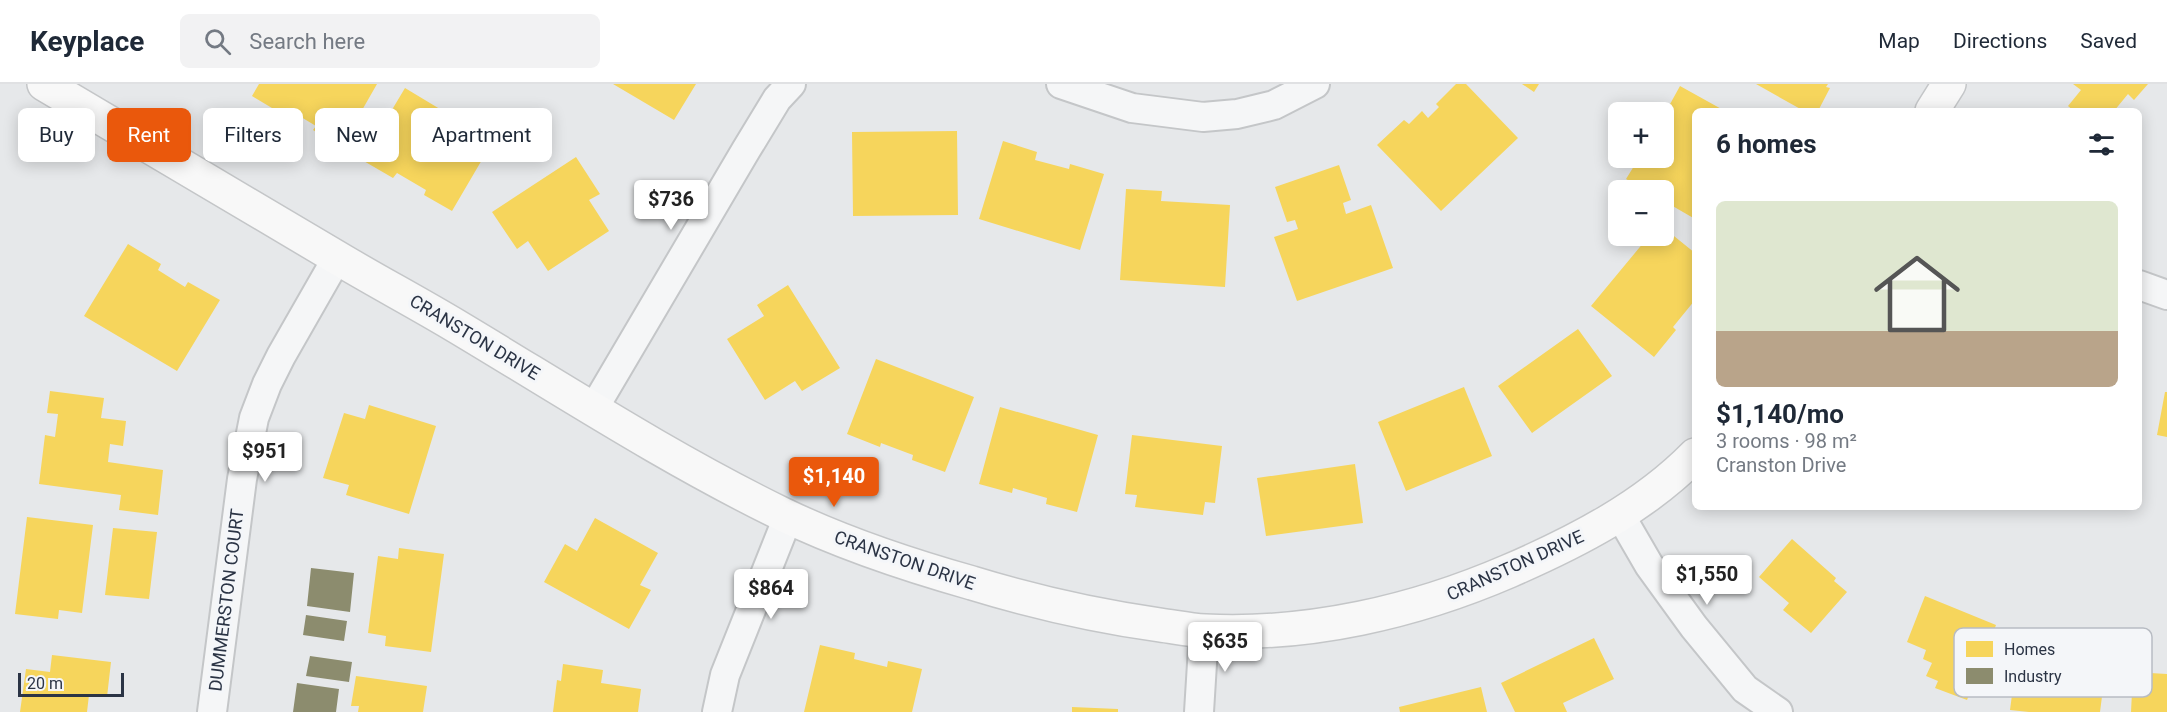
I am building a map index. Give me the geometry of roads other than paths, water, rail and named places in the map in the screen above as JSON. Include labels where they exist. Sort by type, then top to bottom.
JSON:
[{"type":"street","name":"CRANSTON DRIVE","points":[[44,84],[710,477],[788,516],[860,546],[936,573],[1024,599],[1091,614],[1204,631],[1311,626],[1370,617],[1469,589],[1573,541],[1620,515],[1655,490],[1692,458]]},
{"type":"street","points":[[594,408],[777,99],[791,84]]},
{"type":"street","points":[[1061,84],[1132,108],[1203,117],[1237,114],[1274,105],[1315,84]]},
{"type":"street","points":[[1934,108],[1949,84]]},
{"type":"street","name":"DUMMERSTON COURT","points":[[212,712],[242,479],[254,418],[281,356],[338,258]]},
{"type":"street","points":[[2142,286],[2167,295]]},
{"type":"street","points":[[1620,515],[1649,565],[1694,627],[1745,688],[1778,712]]},
{"type":"street","points":[[717,712],[728,666],[788,516]]},
{"type":"street","points":[[1199,712],[1204,631]]}]
